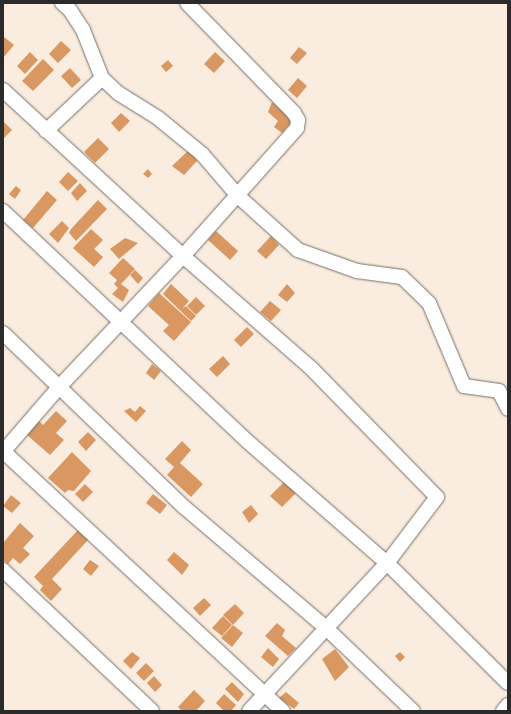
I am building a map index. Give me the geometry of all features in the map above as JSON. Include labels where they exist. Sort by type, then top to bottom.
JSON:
[{"type":"street","points":[[62,3],[70,10],[83,30],[102,78],[118,92],[158,118],[202,154],[238,196],[298,250],[357,271],[402,277],[429,303],[464,386],[499,391],[508,410]]},
{"type":"street","points":[[188,3],[298,120],[294,132],[183,256],[119,321],[3,451],[283,711]]},
{"type":"street","points":[[46,131],[102,78]]},
{"type":"street","points":[[3,90],[183,256],[311,368],[438,497],[387,563],[325,627],[249,711]]},
{"type":"street","points":[[3,211],[247,441],[387,563],[508,683]]},
{"type":"street","points":[[3,334],[60,386],[184,507],[325,627],[412,711]]},
{"type":"street","points":[[3,570],[152,711]]},
{"type":"street","points":[[503,711],[508,705]]},
{"type":"building","points":[[4,37],[14,45],[3,58],[3,38]]},
{"type":"building","points":[[61,41],[71,50],[58,63],[49,54]]},
{"type":"building","points":[[299,47],[307,53],[297,64],[290,58]]},
{"type":"building","points":[[30,52],[38,60],[25,74],[17,66]]},
{"type":"building","points":[[215,52],[225,61],[214,73],[204,64]]},
{"type":"building","points":[[43,59],[54,70],[33,91],[22,81]]},
{"type":"building","points":[[168,60],[173,66],[166,72],[161,66]]},
{"type":"building","points":[[70,68],[81,80],[72,88],[61,76]]},
{"type":"building","points":[[298,78],[307,86],[297,98],[288,90]]},
{"type":"building","points":[[272,102],[293,120],[282,133],[274,127],[278,121],[268,112]]},
{"type":"building","points":[[121,113],[130,121],[119,132],[111,123]]},
{"type":"building","points":[[4,122],[12,130],[3,139],[3,123]]},
{"type":"building","points":[[98,138],[109,149],[95,163],[84,152]]},
{"type":"building","points":[[190,149],[197,161],[184,175],[172,166]]},
{"type":"building","points":[[148,169],[152,174],[148,178],[143,174]]},
{"type":"building","points":[[68,172],[78,181],[68,191],[59,182]]},
{"type":"building","points":[[80,183],[87,191],[77,201],[71,193]]},
{"type":"building","points":[[16,186],[21,190],[15,199],[9,194]]},
{"type":"building","points":[[47,191],[57,200],[33,228],[23,220]]},
{"type":"building","points":[[98,200],[107,209],[76,241],[69,233],[71,229]]},
{"type":"building","points":[[62,221],[69,228],[58,243],[49,234]]},
{"type":"building","points":[[91,229],[103,240],[94,249],[103,257],[94,267],[73,248]]},
{"type":"building","points":[[216,231],[238,251],[230,260],[208,240]]},
{"type":"building","points":[[271,236],[279,245],[266,259],[257,251]]},
{"type":"building","points":[[125,238],[138,243],[119,259],[110,249]]},
{"type":"building","points":[[123,258],[135,269],[121,284],[129,290],[123,302],[112,294],[118,288],[114,284],[117,280],[109,273]]},
{"type":"building","points":[[135,270],[143,278],[138,284],[130,275]]},
{"type":"building","points":[[171,284],[189,301],[182,309],[186,306],[196,316],[191,321],[163,294]]},
{"type":"building","points":[[287,284],[295,293],[287,302],[278,295]]},
{"type":"building","points":[[159,293],[191,322],[174,341],[163,331],[169,325],[148,306]]},
{"type":"building","points":[[196,297],[205,306],[196,315],[187,306]]},
{"type":"building","points":[[270,301],[281,310],[271,321],[260,312]]},
{"type":"building","points":[[247,327],[254,334],[241,347],[234,340]]},
{"type":"building","points":[[223,356],[230,364],[217,377],[209,369]]},
{"type":"building","points":[[152,364],[161,371],[154,380],[146,373]]},
{"type":"building","points":[[140,406],[146,411],[136,422],[124,411],[130,408],[135,412]]},
{"type":"building","points":[[56,411],[67,421],[56,433],[64,440],[50,455],[27,435],[39,421],[43,425]]},
{"type":"building","points":[[88,432],[96,440],[86,451],[78,442]]},
{"type":"building","points":[[182,441],[191,450],[180,463],[203,484],[191,497],[167,475],[174,467],[165,459]]},
{"type":"building","points":[[72,452],[91,471],[74,491],[68,490],[65,493],[48,478]]},
{"type":"building","points":[[285,481],[297,492],[282,507],[270,496]]},
{"type":"building","points":[[85,484],[93,492],[83,502],[75,494]]},
{"type":"building","points":[[153,494],[167,505],[160,514],[146,503]]},
{"type":"building","points":[[11,495],[21,503],[12,513],[3,506]]},
{"type":"building","points":[[251,505],[258,514],[249,523],[242,512]]},
{"type":"building","points":[[20,523],[34,536],[23,548],[30,554],[20,564],[13,558],[8,564],[3,560],[3,543]]},
{"type":"building","points":[[78,530],[88,540],[52,579],[62,589],[51,601],[40,590],[43,586],[34,577]]},
{"type":"building","points":[[174,552],[189,565],[182,575],[167,560]]},
{"type":"building","points":[[90,560],[99,566],[91,576],[83,569]]},
{"type":"building","points":[[204,598],[211,605],[200,616],[193,608]]},
{"type":"building","points":[[235,604],[244,613],[233,625],[223,615]]},
{"type":"building","points":[[223,616],[232,625],[222,636],[212,628]]},
{"type":"building","points":[[277,623],[285,630],[282,636],[296,648],[288,656],[265,636]]},
{"type":"building","points":[[233,625],[243,633],[232,647],[221,638]]},
{"type":"building","points":[[268,648],[279,659],[273,667],[261,657]]},
{"type":"building","points":[[335,649],[349,667],[335,681],[322,659]]},
{"type":"building","points":[[132,652],[140,658],[131,669],[123,661]]},
{"type":"building","points":[[400,652],[405,657],[400,662],[395,656]]},
{"type":"building","points":[[146,663],[154,671],[144,681],[136,673]]},
{"type":"building","points":[[154,676],[162,685],[155,692],[147,683]]},
{"type":"building","points":[[232,682],[244,694],[238,702],[225,689]]},
{"type":"building","points":[[194,690],[205,701],[196,711],[182,711],[178,707]]},
{"type":"building","points":[[286,692],[299,703],[294,709],[279,698]]},
{"type":"building","points":[[224,694],[236,705],[231,711],[224,711],[216,703]]}]
